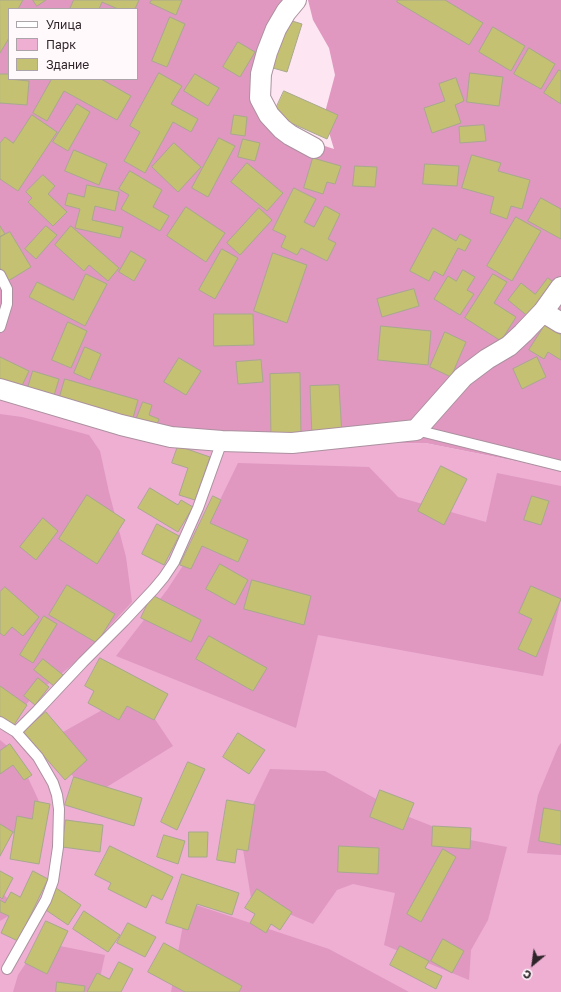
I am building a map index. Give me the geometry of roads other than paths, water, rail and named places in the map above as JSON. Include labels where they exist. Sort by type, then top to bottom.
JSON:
[{"type":"street","points":[[296,0],[276,28],[267,52],[261,74],[260,98],[269,115],[282,129],[314,148]]},
{"type":"street","points":[[0,389],[171,437],[222,441],[292,443],[416,430],[463,377],[487,359],[509,346],[523,333],[543,312],[561,287]]},
{"type":"street","points":[[543,312],[561,322]]},
{"type":"lane","points":[[0,275],[7,289],[7,304],[0,327]]},
{"type":"lane","points":[[416,430],[561,466]]},
{"type":"lane","points":[[16,732],[124,621],[164,577],[174,562],[198,508],[222,441]]},
{"type":"lane","points":[[0,722],[16,732],[38,757],[53,783],[58,801],[59,820],[58,847],[55,870],[50,890],[46,900],[7,969]]}]
